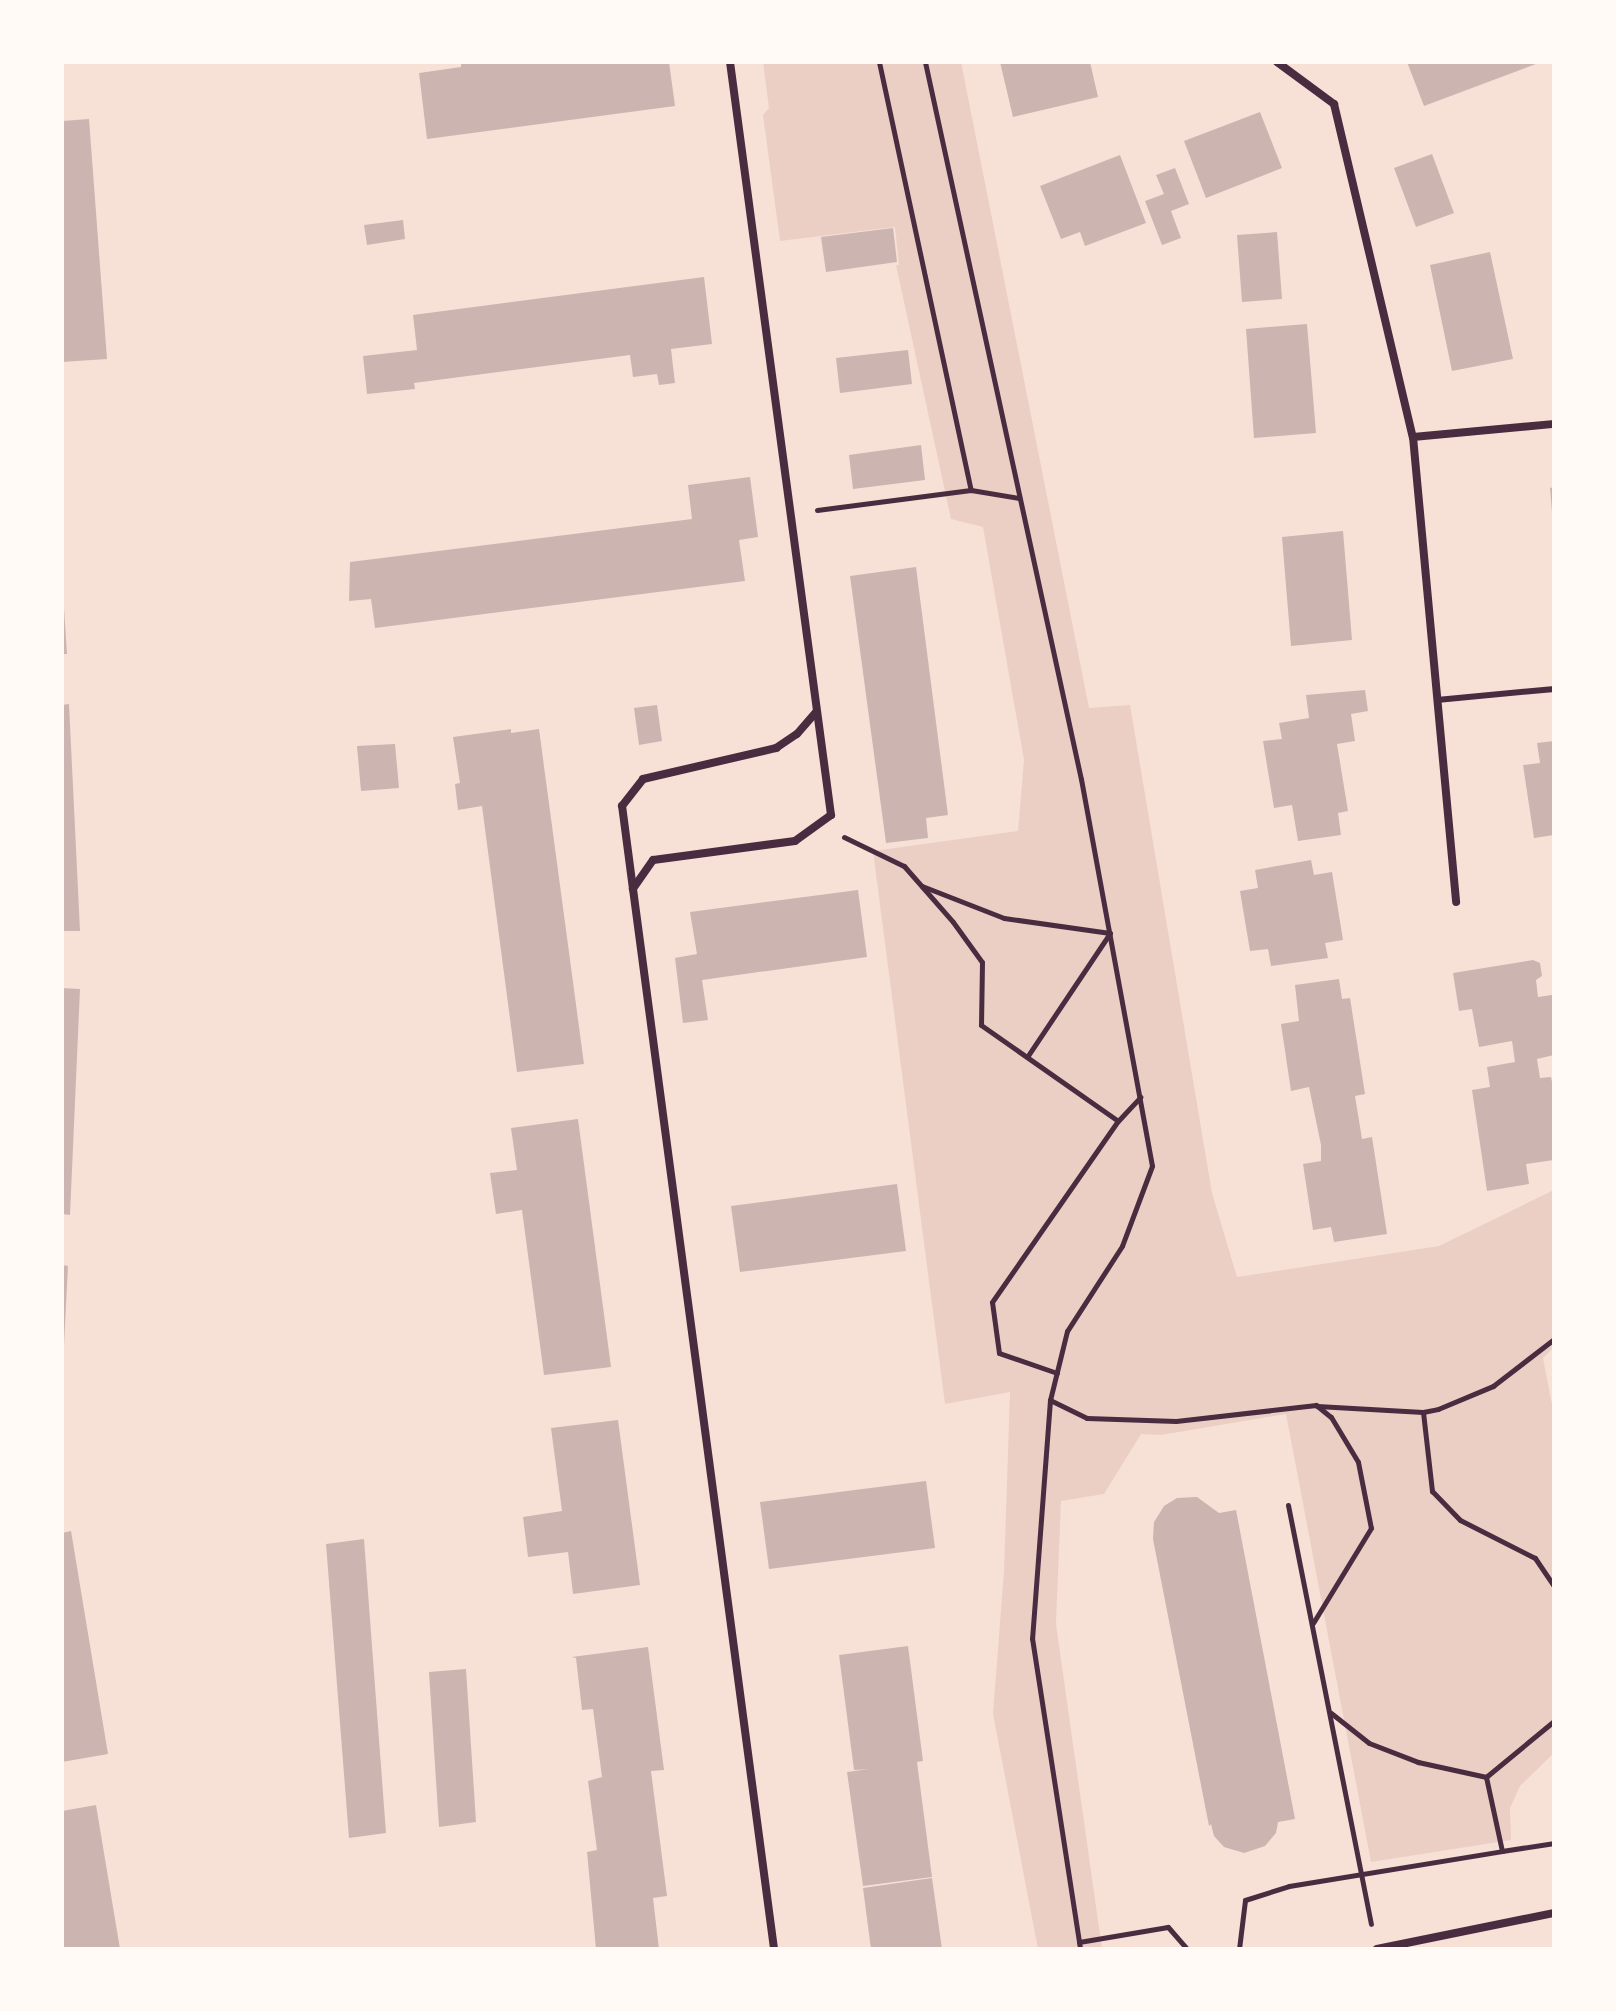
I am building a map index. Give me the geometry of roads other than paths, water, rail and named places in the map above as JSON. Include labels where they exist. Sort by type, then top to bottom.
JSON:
[{"type":"street","points":[[633,889],[653,860],[795,841],[831,815],[730,62]]},
{"type":"street","points":[[1277,62],[1334,104],[1413,437],[1456,902]]},
{"type":"street","points":[[1413,437],[1554,424]]},
{"type":"street","points":[[774,1949],[622,806],[643,779],[776,748],[797,734],[816,712]]},
{"type":"street","points":[[1377,1949],[1554,1913]]},
{"type":"lane","points":[[1437,700],[1554,689]]}]
